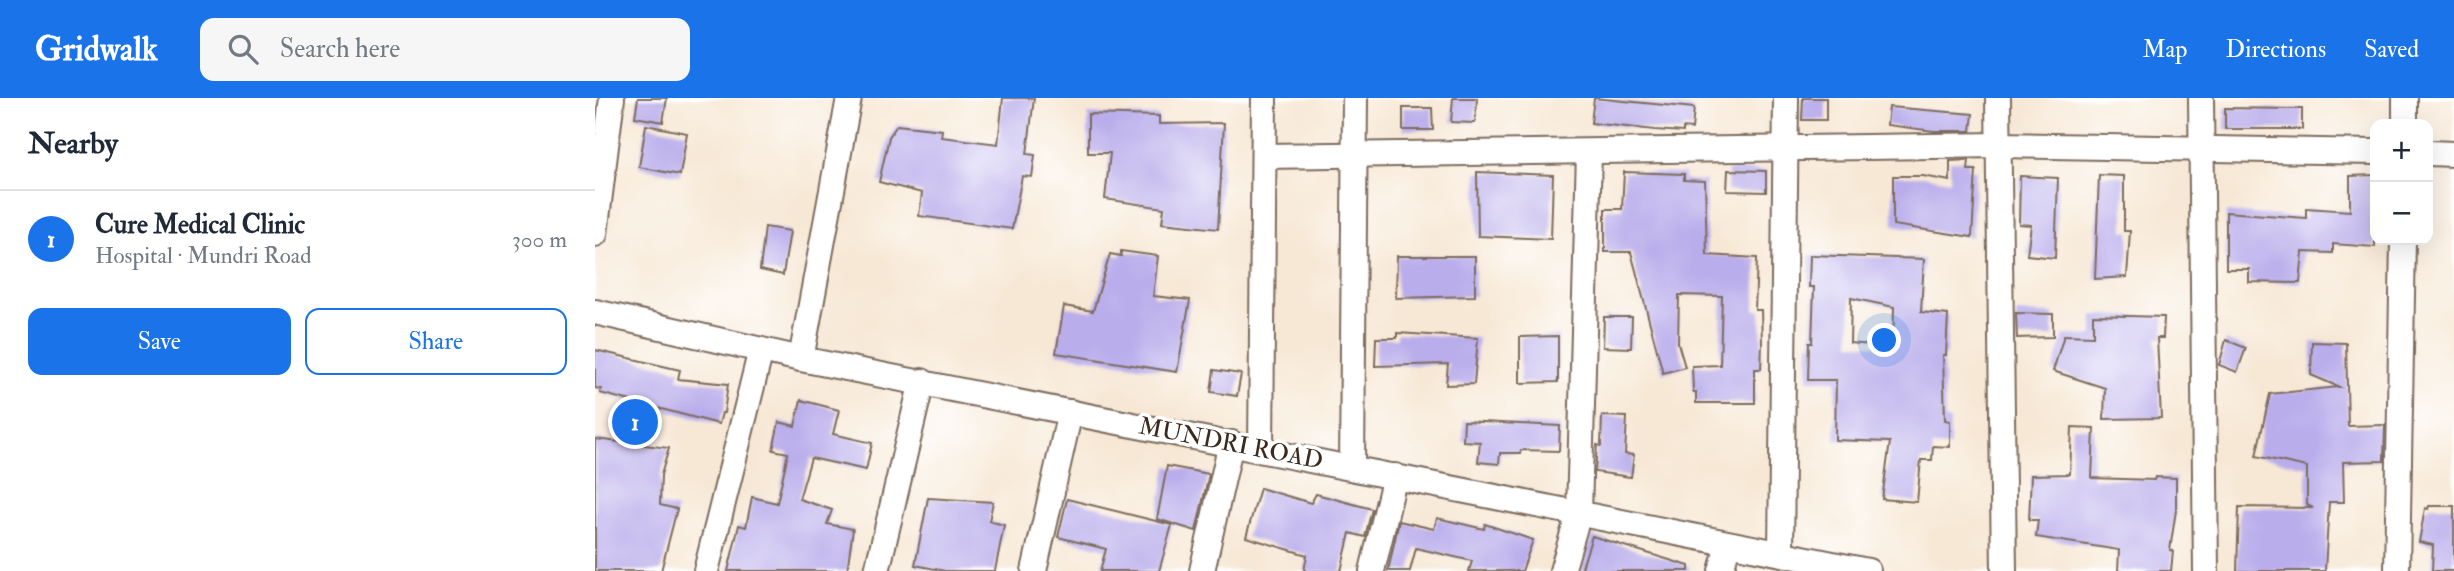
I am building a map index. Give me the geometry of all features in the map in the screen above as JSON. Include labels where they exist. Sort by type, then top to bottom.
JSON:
[{"type":"street","points":[[595,234],[612,98]]},
{"type":"street","points":[[801,359],[849,98]]},
{"type":"street","points":[[1261,449],[1264,98]]},
{"type":"street","points":[[1352,468],[1355,98]]},
{"type":"street","points":[[1781,553],[1786,98]]},
{"type":"street","points":[[1998,98],[2004,571]]},
{"type":"street","points":[[2201,98],[2206,571]]},
{"type":"street","points":[[2405,98],[2405,119]]},
{"type":"street","points":[[1265,156],[1998,145],[2370,152]]},
{"type":"street","points":[[1563,571],[1579,513],[1589,152]]},
{"type":"street","points":[[2433,153],[2454,153]]},
{"type":"street","points":[[2397,571],[2403,245]]},
{"type":"street","name":"MUNDRI ROAD","points":[[595,312],[801,359],[1868,571]]},
{"type":"street","points":[[706,571],[761,350]]},
{"type":"street","points":[[877,571],[922,381]]},
{"type":"street","points":[[1034,571],[1070,411]]},
{"type":"street","points":[[1202,571],[1231,443]]},
{"type":"street","points":[[1372,571],[1395,476]]},
{"type":"street","points":[[1721,571],[1728,544]]},
{"type":"building","points":[[638,98],[667,98],[663,122],[635,117]]},
{"type":"building","points":[[1003,98],[1034,98],[1027,154],[1035,155],[1032,177],[1022,176],[1012,229],[919,216],[922,193],[879,182],[889,137],[897,125],[942,130],[941,137],[998,144]]},
{"type":"building","points":[[1453,98],[1477,98],[1475,123],[1451,122]]},
{"type":"building","points":[[1594,98],[1694,108],[1692,129],[1683,128],[1683,132],[1591,123]]},
{"type":"building","points":[[1803,98],[1826,98],[1826,120],[1802,120]]},
{"type":"building","points":[[1889,107],[1973,114],[1971,131],[1934,131],[1887,125]]},
{"type":"building","points":[[1403,108],[1432,108],[1433,130],[1403,130]]},
{"type":"building","points":[[2225,108],[2302,109],[2302,129],[2225,129]]},
{"type":"building","points":[[1088,114],[1159,116],[1159,124],[1224,123],[1218,229],[1162,223],[1164,208],[1105,199],[1110,153],[1088,153]]},
{"type":"building","points":[[646,125],[687,133],[680,175],[639,167]]},
{"type":"building","points":[[1969,160],[1968,170],[1976,170],[1972,237],[1893,225],[1893,176],[1923,176],[1950,181],[1950,161]]},
{"type":"building","points":[[1728,170],[1766,171],[1766,192],[1727,191]]},
{"type":"building","points":[[1477,172],[1553,175],[1551,239],[1478,236]]},
{"type":"building","points":[[1624,172],[1684,174],[1684,180],[1705,181],[1707,255],[1757,258],[1755,310],[1761,310],[1762,343],[1761,369],[1755,369],[1755,403],[1696,403],[1692,366],[1720,365],[1722,296],[1679,295],[1678,343],[1685,367],[1663,373],[1631,252],[1605,252],[1605,209],[1622,209]]},
{"type":"building","points":[[2099,175],[2124,176],[2124,231],[2130,231],[2127,277],[2095,279]]},
{"type":"building","points":[[2370,175],[2370,245],[2375,247],[2333,244],[2333,253],[2303,252],[2300,283],[2249,282],[2249,269],[2226,269],[2226,212],[2306,218],[2306,208],[2350,211],[2350,176]]},
{"type":"building","points":[[2020,176],[2058,178],[2055,258],[2027,255],[2031,225],[2019,224]]},
{"type":"building","points":[[765,227],[790,231],[783,275],[760,270]]},
{"type":"building","points":[[1121,251],[1158,256],[1153,296],[1190,300],[1177,372],[1056,353],[1064,306],[1093,311],[1110,254],[1121,256]]},
{"type":"building","points":[[1810,255],[1924,259],[1921,312],[1948,315],[1946,355],[1943,355],[1945,420],[1950,421],[1950,447],[1933,446],[1932,460],[1921,460],[1917,502],[1882,499],[1890,442],[1835,440],[1836,380],[1808,380],[1814,287],[1809,287]],"holes":[[[1851,298],[1894,307],[1893,347],[1850,343]]]},
{"type":"building","points":[[1397,256],[1475,256],[1475,296],[1396,298]]},
{"type":"building","points":[[2016,313],[2053,314],[2053,337],[2017,338]]},
{"type":"building","points":[[2093,315],[2164,317],[2163,338],[2157,338],[2161,418],[2104,419],[2105,388],[2053,371],[2064,335],[2093,336]]},
{"type":"building","points":[[1604,317],[1632,317],[1631,348],[1603,347]]},
{"type":"building","points":[[1397,333],[1478,338],[1474,384],[1446,385],[1448,364],[1375,366],[1376,338],[1397,338]]},
{"type":"building","points":[[1558,336],[1558,382],[1520,383],[1520,337]]},
{"type":"building","points":[[2226,340],[2246,348],[2237,372],[2219,365]]},
{"type":"building","points":[[2312,342],[2346,343],[2348,426],[2385,425],[2384,461],[2343,462],[2344,502],[2329,502],[2325,571],[2237,571],[2239,507],[2313,508],[2307,505],[2307,467],[2256,456],[2270,394],[2339,387],[2311,375]]},
{"type":"building","points":[[595,350],[680,370],[678,379],[728,384],[724,413],[719,424],[600,393],[601,389],[595,388]]},
{"type":"building","points":[[1214,370],[1241,374],[1237,396],[1211,392]]},
{"type":"building","points":[[801,400],[839,410],[833,434],[872,443],[866,470],[811,458],[799,499],[832,510],[827,524],[853,529],[847,571],[728,571],[739,525],[746,527],[752,497],[777,503],[788,453],[773,450],[779,422],[795,426]]},
{"type":"building","points":[[1602,416],[1627,417],[1625,454],[1634,455],[1631,477],[1595,472],[1597,445],[1601,446]]},
{"type":"building","points":[[1464,421],[1560,426],[1559,451],[1521,450],[1520,453],[1500,453],[1499,464],[1478,462],[1480,442],[1463,441]]},
{"type":"building","points":[[2072,427],[2094,428],[2092,478],[2176,478],[2176,510],[2170,550],[2173,551],[2171,571],[2118,571],[2119,550],[2036,537],[2038,520],[2029,520],[2031,475],[2070,474]]},
{"type":"building","points":[[595,439],[669,448],[661,475],[660,505],[677,509],[661,571],[595,571]]},
{"type":"building","points":[[1167,466],[1209,474],[1196,531],[1157,519]]},
{"type":"building","points":[[1260,488],[1311,503],[1316,494],[1372,509],[1365,537],[1350,533],[1341,571],[1304,571],[1307,555],[1246,537]]},
{"type":"building","points":[[928,498],[993,502],[989,521],[1004,525],[995,571],[945,571],[915,565]]},
{"type":"building","points":[[1067,499],[1172,525],[1159,571],[1100,571],[1106,549],[1058,537]]},
{"type":"building","points":[[2429,506],[2454,506],[2454,571],[2432,571],[2433,545],[2419,542],[2425,508],[2428,509]]},
{"type":"building","points":[[1437,518],[1484,529],[1485,524],[1533,540],[1522,571],[1469,571],[1472,561],[1416,548],[1410,571],[1388,571],[1399,521],[1434,529]]},
{"type":"building","points":[[1592,536],[1689,566],[1689,571],[1581,571]]},
{"type":"place","name":"Cure Medical Clinic","points":[[635,422]]}]
